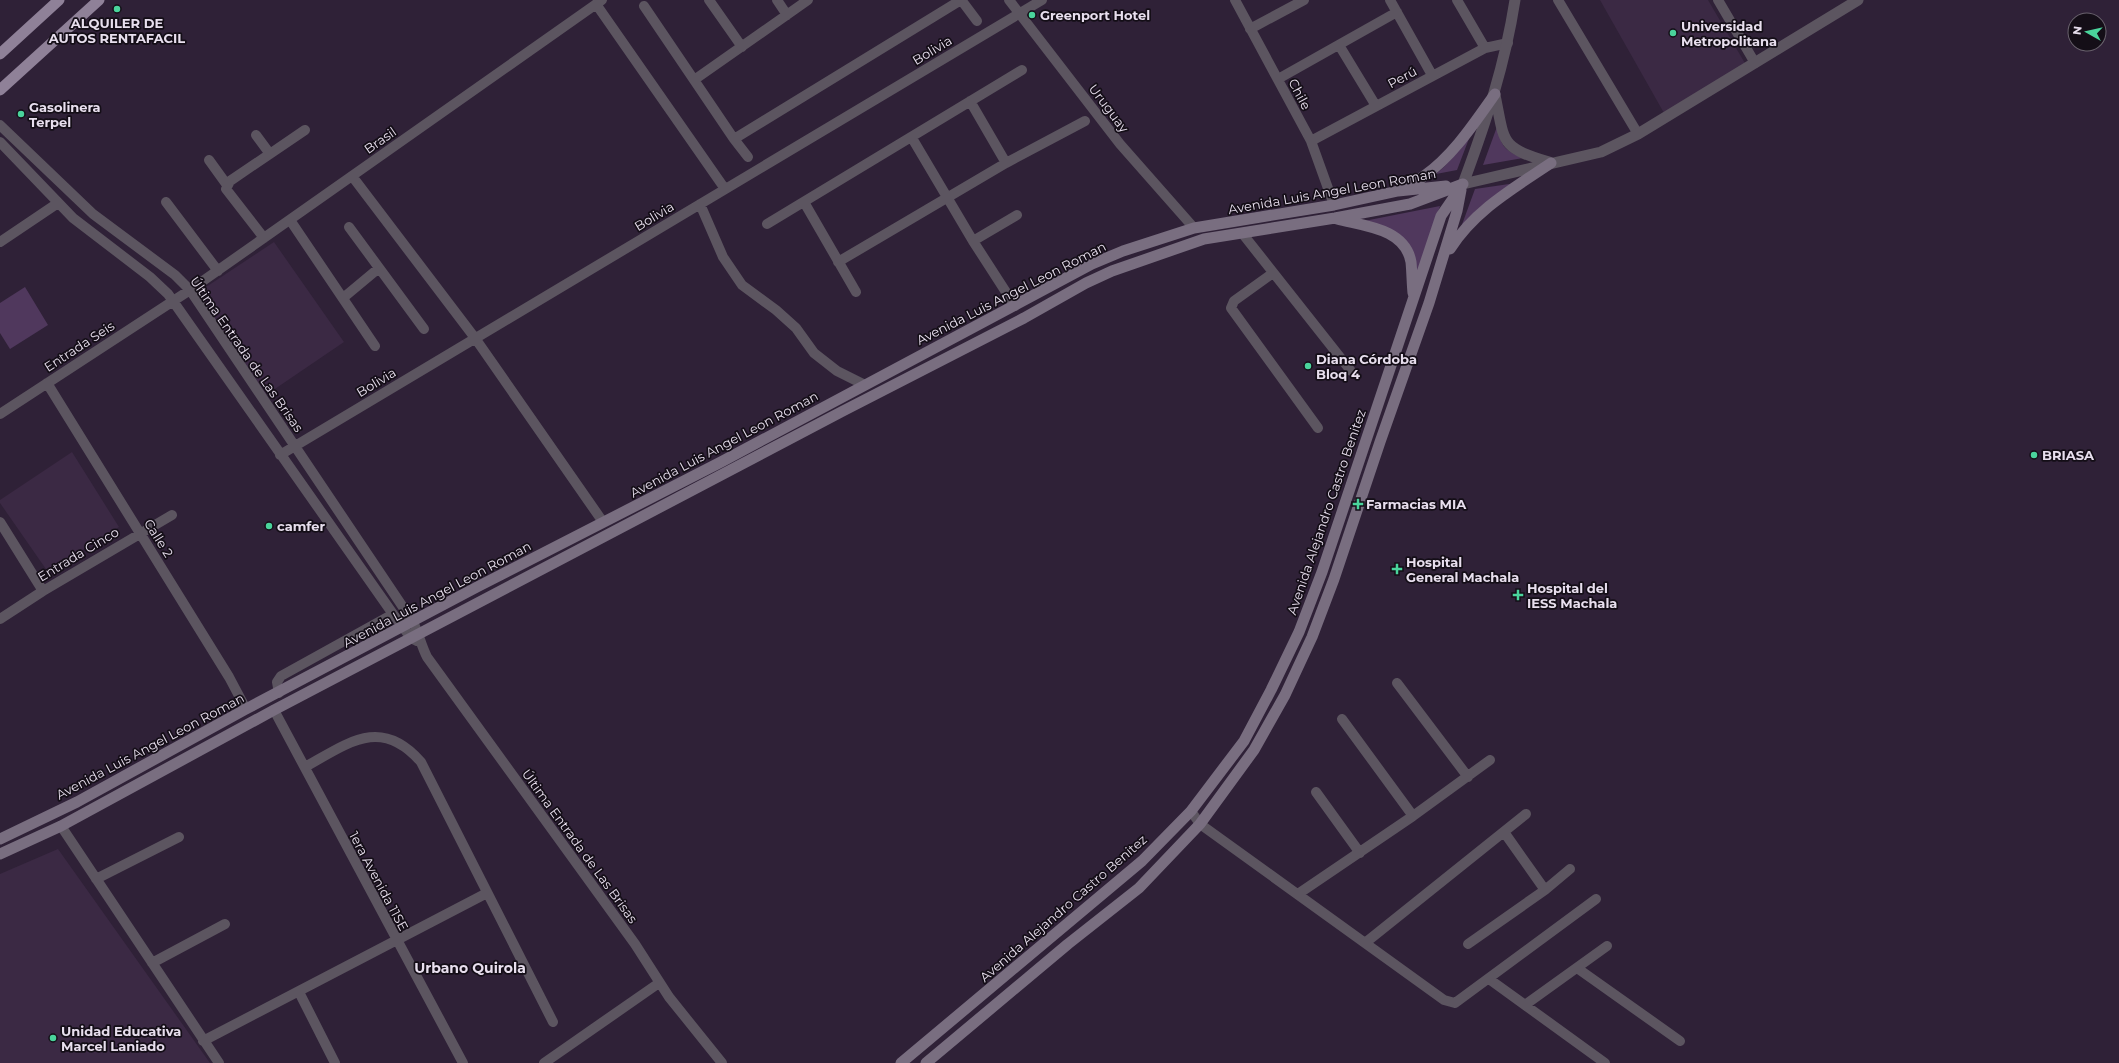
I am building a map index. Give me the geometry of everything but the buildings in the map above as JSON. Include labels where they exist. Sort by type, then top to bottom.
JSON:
[{"type":"main road","points":[[0,54],[59,0]]},
{"type":"main road","points":[[0,90],[99,0]]},
{"type":"main road","points":[[1398,191],[1425,176],[1442,160],[1470,129],[1495,94]]},
{"type":"main road","points":[[1443,260],[1465,227],[1480,212],[1551,162]]},
{"type":"main road","name":"Avenida Luis Angel Leon Roman","points":[[0,839],[77,802],[246,709],[846,395],[1092,264],[1123,251],[1194,228],[1334,205],[1398,191],[1463,184]]},
{"type":"main road","name":"Avenida Luis Angel Leon Roman","points":[[0,854],[61,826],[274,710],[416,638],[870,397],[1024,318],[1086,283],[1112,271],[1204,239],[1410,204],[1463,184]]},
{"type":"main road","name":"Avenida Alejandro Castro Benitez","points":[[926,1063],[1068,944],[1139,888],[1200,824],[1254,750],[1285,695],[1312,637],[1334,579],[1443,260],[1463,184]]},
{"type":"main road","name":"Avenida Alejandro Castro Benitez","points":[[901,1063],[1142,861],[1191,811],[1244,741],[1299,632],[1337,531],[1441,216],[1463,184]]},
{"type":"main road","points":[[1334,218],[1372,227],[1393,235],[1405,247],[1410,261],[1413,300]]},
{"type":"main road","points":[[892,386],[887,386],[886,380],[911,367],[921,355]]},
{"type":"main road","points":[[865,385],[870,397]]},
{"type":"main road","points":[[802,433],[817,419],[853,398],[851,395],[846,395]]},
{"type":"street","points":[[709,0],[742,47]]},
{"type":"street","points":[[777,0],[787,15]]},
{"type":"street","points":[[694,80],[808,0]]},
{"type":"street","points":[[734,139],[962,0],[977,21]]},
{"type":"street","name":"Uruguay","points":[[1009,0],[1120,144],[1194,228]]},
{"type":"street","name":"Bolivia","points":[[280,455],[1042,0]]},
{"type":"street","name":"Chile","points":[[1235,0],[1310,140],[1334,205]]},
{"type":"street","points":[[1250,29],[1304,0]]},
{"type":"street","points":[[1390,0],[1432,75]]},
{"type":"street","points":[[1457,0],[1485,48]]},
{"type":"street","name":"Avenida Alejandro Castro Benitez","points":[[1463,184],[1495,94],[1508,43],[1515,0]]},
{"type":"street","points":[[1558,0],[1638,134]]},
{"type":"street","points":[[1718,0],[1755,63]]},
{"type":"street","points":[[1463,184],[1551,162],[1601,152],[1638,134],[1858,0]]},
{"type":"street","points":[[599,2],[725,189]]},
{"type":"street","name":"Brasil","points":[[174,301],[599,2]]},
{"type":"street","points":[[644,6],[734,139],[748,157]]},
{"type":"street","points":[[1278,80],[1397,12]]},
{"type":"street","name":"Perú","points":[[1310,140],[1485,48],[1508,43]]},
{"type":"street","points":[[1340,45],[1376,106]]},
{"type":"street","points":[[767,224],[912,138],[1022,70]]},
{"type":"street","points":[[1495,94],[1502,134],[1506,141],[1513,149],[1551,162]]},
{"type":"street","points":[[970,101],[1006,163]]},
{"type":"street","points":[[838,262],[948,196],[1084,121]]},
{"type":"street","name":"Última Entrada de Las Brisas","points":[[0,125],[93,214],[175,275],[190,290],[294,446],[427,657],[635,944],[659,983],[722,1063]]},
{"type":"street","points":[[227,185],[230,181],[305,130]]},
{"type":"street","points":[[256,134],[270,154]]},
{"type":"street","points":[[912,138],[948,196],[973,241],[1015,306]]},
{"type":"street","name":"Última Entrada de Las Brisas","points":[[0,142],[73,218],[162,287],[174,301],[280,455],[393,614],[408,625]]},
{"type":"street","points":[[209,160],[227,185],[226,189],[264,238]]},
{"type":"street","points":[[352,176],[475,338],[603,522]]},
{"type":"street","points":[[166,202],[218,271]]},
{"type":"street","points":[[804,202],[856,292]]},
{"type":"street","points":[[0,242],[58,203]]},
{"type":"street","points":[[700,204],[723,257],[742,285],[776,310],[796,328],[814,353],[837,371],[865,385]]},
{"type":"street","points":[[973,241],[1017,215]]},
{"type":"street","points":[[290,220],[375,346]]},
{"type":"street","points":[[349,227],[424,329]]},
{"type":"street","points":[[1242,233],[1350,371]]},
{"type":"street","points":[[343,298],[379,268]]},
{"type":"street","points":[[1273,273],[1234,301],[1231,308],[1318,428]]},
{"type":"street","name":"Entrada Seis","points":[[0,414],[47,382],[174,301]]},
{"type":"street","name":"Calle 2","points":[[47,382],[229,677],[246,709]]},
{"type":"street","name":"Entrada Cinco","points":[[0,619],[43,591],[172,515]]},
{"type":"street","points":[[0,522],[43,591]]},
{"type":"street","points":[[279,692],[277,682],[281,676],[393,614]]},
{"type":"street","points":[[1397,683],[1468,777]]},
{"type":"street","name":"1era Avenida 11SE","points":[[274,710],[463,1063]]},
{"type":"street","points":[[1342,719],[1413,816]]},
{"type":"street","points":[[305,767],[357,739],[374,737],[394,739],[410,749],[421,762],[553,1022]]},
{"type":"street","points":[[1298,894],[1360,853],[1490,760]]},
{"type":"street","points":[[1316,792],[1360,853]]},
{"type":"street","points":[[1191,811],[1200,824],[1444,1000],[1455,1003],[1596,899]]},
{"type":"street","points":[[1365,943],[1526,814]]},
{"type":"street","points":[[61,826],[219,1063]]},
{"type":"street","points":[[1504,832],[1545,890]]},
{"type":"street","points":[[96,878],[179,837]]},
{"type":"street","points":[[1468,944],[1545,890],[1570,869]]},
{"type":"street","points":[[203,1041],[487,893]]},
{"type":"street","points":[[152,963],[224,924]]},
{"type":"street","points":[[1525,1005],[1607,946]]},
{"type":"street","points":[[1577,968],[1680,1041]]},
{"type":"street","points":[[1489,979],[1605,1063]]},
{"type":"street","points":[[544,1063],[659,983]]},
{"type":"street","points":[[299,992],[335,1063]]},
{"type":"shaded area","name":"Universidad Metropolitana","points":[[1600,0],[1708,0],[1746,65],[1664,113]]},
{"type":"shaded area","points":[[1498,124],[1500,137],[1504,146],[1511,152],[1523,158],[1483,165]]},
{"type":"shaded area","points":[[1470,136],[1457,170],[1436,174],[1445,166]]},
{"type":"shaded area","points":[[1516,183],[1460,230],[1475,189]]},
{"type":"shaded area","points":[[1440,206],[1417,276],[1406,244],[1364,221]]},
{"type":"shaded area","points":[[274,242],[344,342],[266,395],[197,293]]},
{"type":"shaded area","points":[[25,287],[48,325],[10,349],[0,333],[0,303]]},
{"type":"shaded area","points":[[72,452],[119,527],[48,572],[0,503],[0,500]]},
{"type":"shaded area","points":[[58,849],[210,1063],[0,1063],[0,874]]},
{"type":"place","name":"ALQUILER DE AUTOS RENTAFACIL","points":[[117,9]]},
{"type":"place","name":"Greenport Hotel","points":[[1032,15]]},
{"type":"place","name":"Universidad Metropolitana","points":[[1673,33]]},
{"type":"place","name":"Gasolinera Terpel","points":[[21,114]]},
{"type":"place","name":"Diana Córdoba Bloq 4","points":[[1308,366]]},
{"type":"place","name":"BRIASA","points":[[2034,455]]},
{"type":"place","name":"Farmacias MIA","points":[[1358,504]]},
{"type":"place","name":"camfer","points":[[269,526]]},
{"type":"place","name":"Hospital General Machala","points":[[1397,569]]},
{"type":"place","name":"Hospital del IESS Machala","points":[[1518,595]]},
{"type":"place","name":"Unidad Educativa Marcel Laniado","points":[[53,1038]]},
{"type":"district","name":"Urbano Quirola","points":[[470,968]]}]
